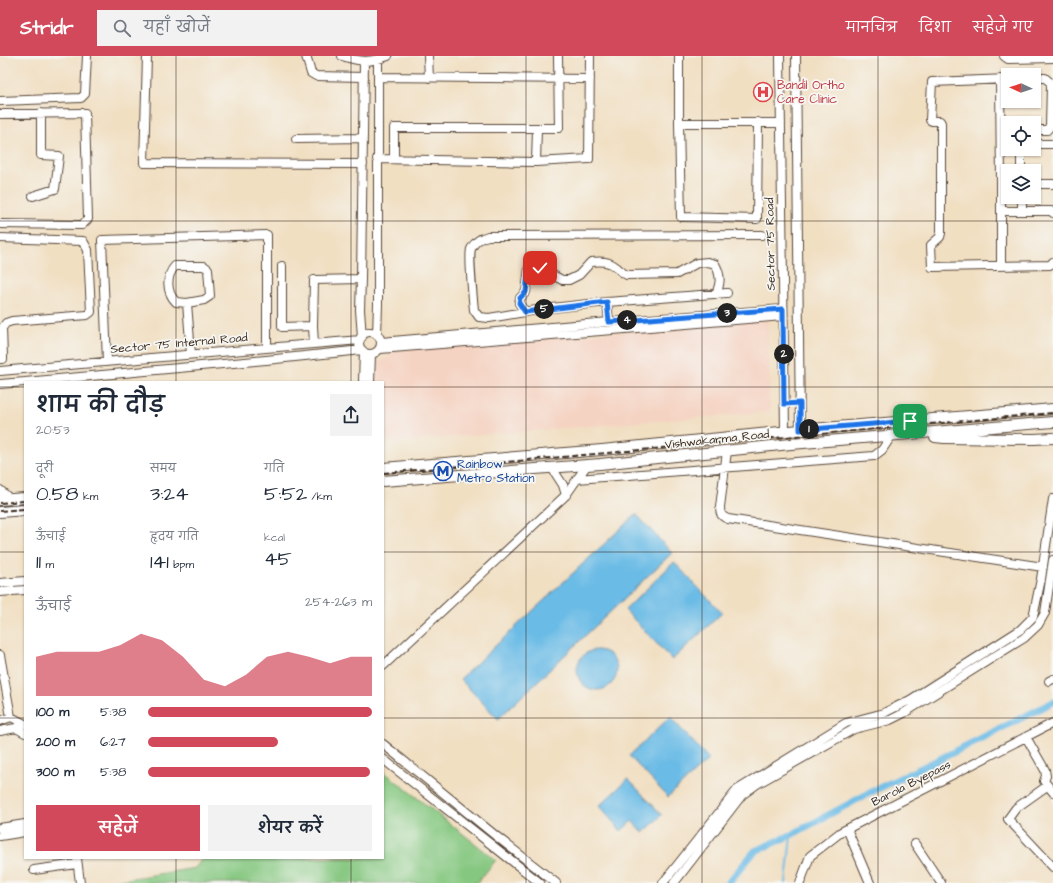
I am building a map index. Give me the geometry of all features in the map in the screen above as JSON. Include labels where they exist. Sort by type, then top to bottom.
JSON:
[{"type":"main road","name":"Vishwakarma Road","points":[[384,468],[602,450],[800,430],[1053,409]]},
{"type":"main road","name":"Vishwakarma Road","points":[[384,481],[623,462],[791,444],[1053,422]]},
{"type":"main road","points":[[914,434],[944,438],[1053,438]]},
{"type":"main road","points":[[5,500],[24,498]]},
{"type":"main road","points":[[0,512],[24,510]]},
{"type":"street","points":[[0,100],[81,98],[86,94],[87,56]]},
{"type":"street","points":[[147,56],[144,163],[363,164]]},
{"type":"street","points":[[306,56],[311,73],[316,76],[364,77]]},
{"type":"street","points":[[342,56],[364,62],[378,60],[388,56]]},
{"type":"street","points":[[428,56],[429,78]]},
{"type":"street","points":[[394,159],[394,128],[558,128],[558,56]]},
{"type":"street","points":[[378,158],[536,162],[589,159],[590,56]]},
{"type":"street","points":[[679,56],[681,217],[757,218],[758,122]]},
{"type":"street","name":"Sector 75 Road","points":[[780,56],[785,432]]},
{"type":"street","points":[[796,56],[800,430]]},
{"type":"street","points":[[1004,56],[1008,59],[1053,58]]},
{"type":"street","points":[[366,352],[376,352],[379,342],[377,208],[378,60]]},
{"type":"street","points":[[364,62],[360,343],[366,352],[370,381]]},
{"type":"street","points":[[378,77],[590,79]]},
{"type":"street","points":[[1041,78],[1045,78],[1051,82],[1051,86],[1050,126],[1047,130],[1041,130]]},
{"type":"street","points":[[1001,79],[932,82],[930,120],[940,121],[941,123],[940,237],[930,247],[932,267],[1050,265],[1053,262]]},
{"type":"street","points":[[33,196],[55,189],[60,156],[41,155],[41,113]]},
{"type":"street","points":[[0,114],[85,113],[88,219],[82,225],[0,224]]},
{"type":"street","points":[[679,123],[781,123]]},
{"type":"street","points":[[536,162],[537,128]]},
{"type":"street","points":[[296,139],[363,138]]},
{"type":"street","points":[[1041,144],[1053,144]]},
{"type":"street","points":[[1041,184],[1053,184]]},
{"type":"street","points":[[1001,266],[1002,204]]},
{"type":"street","points":[[1022,204],[1022,211]]},
{"type":"street","points":[[362,208],[377,208]]},
{"type":"street","points":[[1001,211],[1051,211],[1053,213]]},
{"type":"street","points":[[107,361],[102,240],[267,235],[267,348]]},
{"type":"street","points":[[727,293],[607,302],[489,318],[479,317],[474,310],[471,251],[476,242],[481,238],[488,236],[543,237],[606,235],[762,235]]},
{"type":"street","points":[[0,238],[83,240],[88,250],[91,312],[87,315],[12,321],[6,323],[2,328],[2,371]]},
{"type":"street","points":[[525,312],[519,303],[520,298],[526,292],[529,268],[540,268],[562,280],[569,280],[579,275],[591,262],[601,261],[616,266],[623,274],[627,275],[677,274],[697,263],[708,262],[715,264],[719,271],[720,282],[716,294]]},
{"type":"street","points":[[175,266],[204,266],[208,269],[210,296],[204,300],[187,303],[176,302],[172,298],[168,289],[169,272],[175,266]]},
{"type":"street","points":[[282,266],[282,327],[313,326]]},
{"type":"street","points":[[314,344],[314,280],[361,279]]},
{"type":"street","points":[[607,302],[609,322]]},
{"type":"street","points":[[187,303],[191,354]]},
{"type":"street","points":[[379,342],[609,322],[783,312]]},
{"type":"street","points":[[361,338],[370,333],[379,342],[783,312]]},
{"type":"street","name":"Sector 75 Internal Road","points":[[2,371],[314,344],[361,338]]},
{"type":"street","points":[[363,381],[366,352]]},
{"type":"street","name":"Sector 75 Internal Road","points":[[36,381],[366,352]]},
{"type":"street","name":"Sector 75 Internal Road","points":[[0,384],[24,382]]},
{"type":"street","points":[[784,404],[800,403]]},
{"type":"street","points":[[577,479],[874,456],[882,450],[892,435]]},
{"type":"street","points":[[727,451],[720,513],[728,519],[1043,567]]},
{"type":"street","points":[[623,462],[624,476]]},
{"type":"street","points":[[384,665],[566,495],[587,465]]},
{"type":"street","points":[[552,468],[563,485],[566,495]]},
{"type":"street","points":[[0,490],[5,500]]},
{"type":"street","points":[[663,883],[737,790],[846,723],[884,713],[910,700],[1020,630],[1033,617],[1043,567],[1053,499]]},
{"type":"street","points":[[674,883],[742,795],[757,784],[854,729],[890,720],[904,713],[1024,638],[1038,625],[1045,612],[1051,588],[1053,560]]},
{"type":"street","points":[[0,583],[24,581]]},
{"type":"street","points":[[1040,584],[1051,588]]},
{"type":"street","points":[[0,592],[24,590]]},
{"type":"street","points":[[0,654],[11,717]]},
{"type":"street","points":[[0,721],[11,717],[24,724]]},
{"type":"street","name":"Barola Byepass","points":[[800,883],[810,856],[847,829],[1053,723]]},
{"type":"street","points":[[0,731],[16,728],[24,732]]},
{"type":"street","points":[[1026,737],[1045,770],[1046,776],[1044,781],[1050,789],[1016,808],[1008,819],[1053,867]]},
{"type":"street","points":[[384,745],[556,883]]},
{"type":"street","points":[[384,760],[540,883]]},
{"type":"street","points":[[0,828],[24,824]]},
{"type":"street","points":[[847,829],[870,883]]},
{"type":"street","points":[[0,836],[24,832]]},
{"type":"street","points":[[915,844],[941,883]]},
{"type":"street","points":[[34,870],[77,861],[80,883]]},
{"type":"shaded area","points":[[768,319],[770,412],[388,442],[388,435],[384,435],[384,381],[369,381],[369,361],[382,361],[387,358],[390,351]]},
{"type":"green space","points":[[384,772],[496,860],[477,883],[103,883],[195,868],[202,859],[384,859]]},
{"type":"water","points":[[636,514],[672,553],[498,719],[460,679]]},
{"type":"water","points":[[674,562],[722,613],[672,660],[625,610]]},
{"type":"water","points":[[601,650],[608,653],[614,659],[617,670],[616,678],[608,687],[601,690],[593,690],[586,687],[578,678],[577,666],[580,659],[589,651]]},
{"type":"water","points":[[670,717],[709,759],[668,797],[629,756]]},
{"type":"water","points":[[628,779],[662,815],[643,833],[632,821],[621,831],[599,806]]},
{"type":"waterway","points":[[728,883],[755,851],[791,835],[873,791],[1053,702]]},
{"type":"waterway","points":[[786,883],[791,835]]},
{"type":"railway","points":[[384,473],[1053,413]]},
{"type":"railway","points":[[0,503],[24,501]]},
{"type":"railway","points":[[0,511],[24,509]]},
{"type":"place","name":"Bandil Ortho Care Clinic","points":[[763,92]]},
{"type":"place","name":"Rainbow Metro Station","points":[[443,471]]},
{"type":"route","points":[[540,268],[529,268],[526,292],[520,298],[519,303],[525,312],[607,302],[609,322],[783,309],[784,404],[800,403],[800,430],[910,421]]}]
